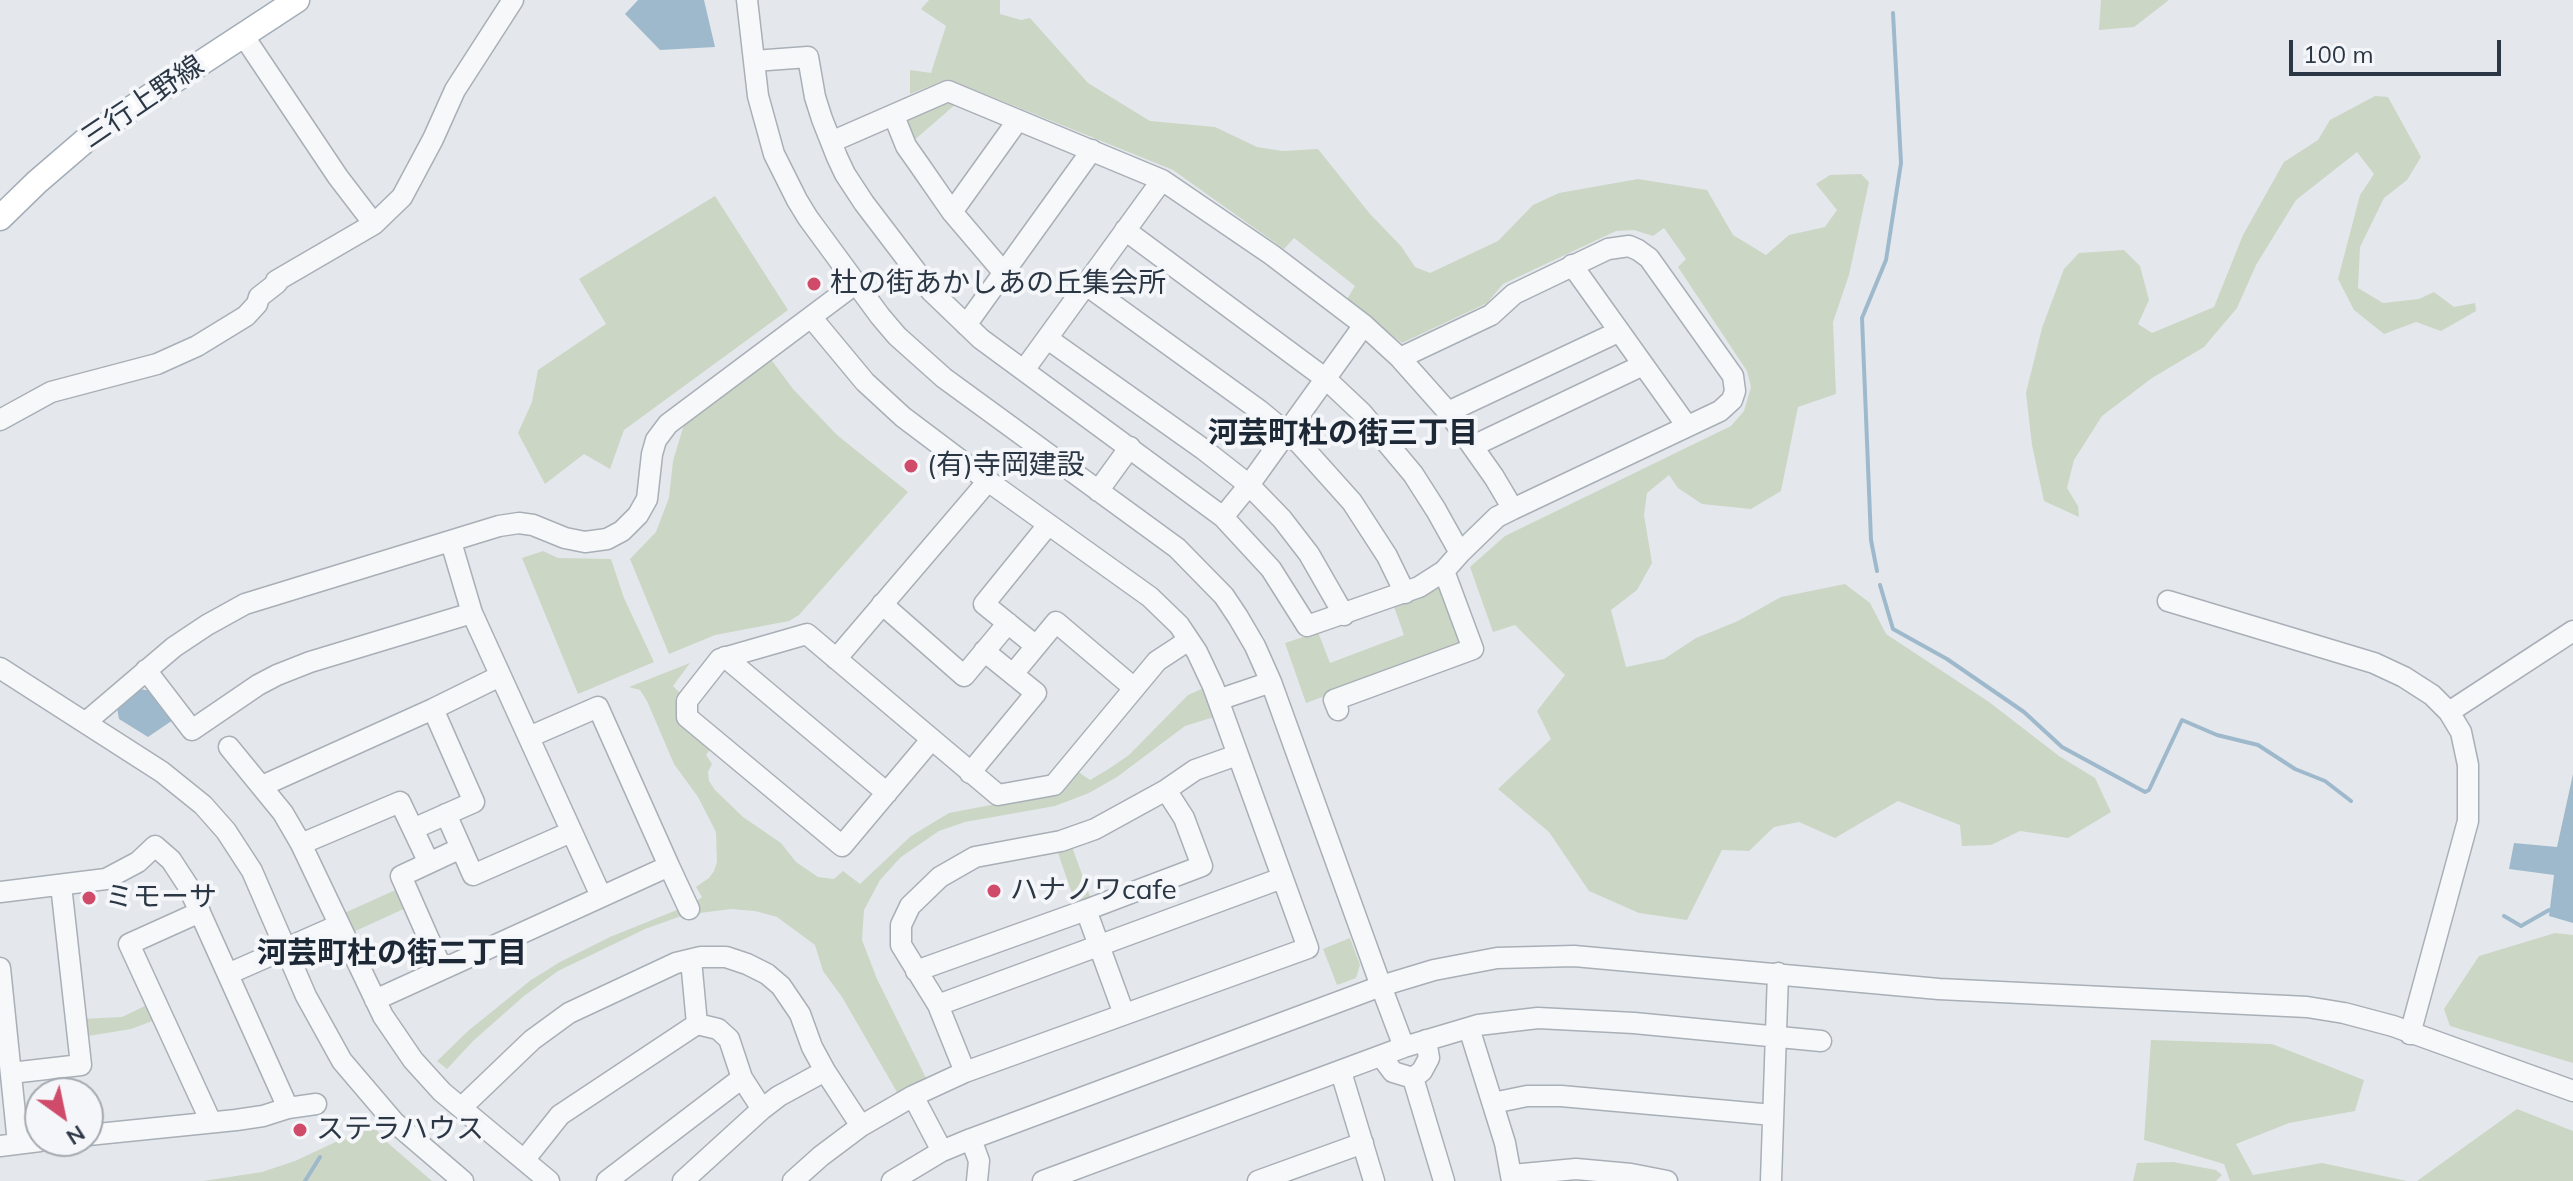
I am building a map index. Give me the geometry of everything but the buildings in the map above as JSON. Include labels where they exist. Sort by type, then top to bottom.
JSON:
[{"type":"main road","name":"三行上野線","points":[[0,218],[94,133],[297,0]]},
{"type":"street","points":[[0,420],[51,392],[157,364],[197,346],[246,316],[259,297],[276,281],[374,224],[402,197],[455,90],[513,0]]},
{"type":"street","points":[[747,0],[762,112],[771,145],[802,209],[855,284],[897,336],[944,378],[1177,548],[1224,596],[1238,617],[1271,682],[1404,1047]]},
{"type":"street","points":[[240,37],[249,44],[338,177],[374,224]]},
{"type":"street","points":[[754,61],[808,57],[815,97],[845,174],[931,291],[966,325],[1024,370],[1223,517],[1271,569],[1307,626],[1405,593],[1444,571],[1497,517],[1727,406],[1735,391],[1733,376],[1645,254],[1629,246],[1620,246],[1572,265],[1514,294],[1491,315],[1400,358]]},
{"type":"street","points":[[831,142],[948,91],[1162,180],[1272,255],[1364,325],[1400,358],[1448,412],[1513,509]]},
{"type":"street","points":[[894,116],[906,146],[952,212],[1004,273]]},
{"type":"street","points":[[952,212],[1018,120]]},
{"type":"street","points":[[966,325],[1092,150]]},
{"type":"street","points":[[1024,370],[1162,180]]},
{"type":"street","points":[[1125,230],[1326,379],[1361,412],[1397,453],[1436,510],[1460,553]]},
{"type":"street","points":[[1572,265],[1687,426]]},
{"type":"street","points":[[86,722],[190,635],[245,604],[499,526],[519,523],[533,525],[565,538],[585,542],[607,539],[622,531],[632,523],[647,499],[652,454],[661,431],[855,284]]},
{"type":"street","points":[[1086,285],[1287,433],[1352,502],[1387,556],[1405,593]]},
{"type":"street","points":[[793,1181],[861,1126],[913,1096],[965,1072],[1308,948],[1218,700],[1189,640],[1150,597],[923,433],[848,364],[811,317]]},
{"type":"street","points":[[1223,517],[1364,325]]},
{"type":"street","points":[[1448,412],[1618,332]]},
{"type":"street","points":[[1048,339],[1249,485],[1282,519],[1309,554],[1344,615]]},
{"type":"street","points":[[1473,446],[1643,365]]},
{"type":"street","points":[[1098,491],[1130,447]]},
{"type":"street","points":[[836,659],[988,481]]},
{"type":"street","points":[[1036,646],[984,604],[1048,525]]},
{"type":"street","points":[[451,542],[472,613],[601,896]]},
{"type":"street","points":[[1338,710],[1334,700],[1473,649],[1444,571]]},
{"type":"street","points":[[2168,601],[2374,663],[2432,695],[2449,712],[2461,732],[2468,765],[2468,821],[2410,1034]]},
{"type":"street","points":[[882,604],[964,676],[1008,623]]},
{"type":"street","points":[[146,670],[192,730],[277,675],[472,613]]},
{"type":"street","points":[[1013,674],[1056,622],[1134,688]]},
{"type":"street","points":[[2449,712],[2573,631]]},
{"type":"street","points":[[931,740],[842,846],[687,717],[687,701],[720,659],[807,634],[998,795],[1054,785],[1157,661],[1189,640]]},
{"type":"street","points":[[970,773],[1036,693],[984,651]]},
{"type":"street","points":[[725,657],[887,793]]},
{"type":"street","points":[[0,668],[162,772],[190,793],[226,831],[252,871],[306,996],[342,1061],[394,1122],[463,1181]]},
{"type":"street","points":[[262,786],[500,676]]},
{"type":"street","points":[[1218,700],[1271,682]]},
{"type":"street","points":[[529,737],[598,707],[689,909]]},
{"type":"street","points":[[413,829],[474,802],[433,709]]},
{"type":"street","points":[[229,747],[283,813],[301,844],[375,1000],[413,1060],[461,1108],[549,1181]]},
{"type":"street","points":[[965,1072],[938,1005],[901,945],[901,925],[910,906],[940,877],[975,857],[1061,841],[1095,829],[1166,790],[1195,770],[1237,755]]},
{"type":"street","points":[[916,971],[1202,866],[1184,818],[1166,790]]},
{"type":"street","points":[[301,844],[400,802],[429,863]]},
{"type":"street","points":[[446,814],[473,875],[571,832]]},
{"type":"street","points":[[0,892],[106,879],[138,862],[155,846],[171,860],[188,886],[288,1108]]},
{"type":"street","points":[[442,969],[401,876],[461,848]]},
{"type":"street","points":[[375,1000],[669,866]]},
{"type":"street","points":[[938,1005],[1282,878]]},
{"type":"street","points":[[11,1073],[81,1065],[61,885]]},
{"type":"street","points":[[1086,910],[1124,1014]]},
{"type":"street","points":[[200,912],[129,944],[211,1122]]},
{"type":"street","points":[[228,974],[339,925]]},
{"type":"street","points":[[892,1181],[924,1173],[942,1151],[971,1139],[1381,986],[1462,964],[1532,956],[1574,956],[1939,989],[2307,1007],[2393,1026],[2573,1091]]},
{"type":"street","points":[[461,1108],[532,1040],[569,1013],[676,963],[701,957],[726,957],[767,974],[781,986],[800,1014],[825,1071],[861,1126]]},
{"type":"street","points":[[691,960],[697,1024]]},
{"type":"street","points":[[0,968],[11,1073],[9,1144]]},
{"type":"street","points":[[1771,1181],[1778,973]]},
{"type":"street","points":[[1043,1181],[1085,1174],[1404,1047],[1469,1028],[1538,1018],[1634,1023],[1821,1041]]},
{"type":"street","points":[[525,1159],[560,1115],[697,1024],[718,1029],[729,1039],[742,1078],[762,1109]]},
{"type":"street","points":[[1469,1028],[1493,1103],[1512,1178],[1576,1169],[1667,1181]]},
{"type":"street","points":[[1413,1078],[1422,1071],[1429,1058],[1426,1040]]},
{"type":"street","points":[[1381,1056],[1393,1072],[1413,1078]]},
{"type":"street","points":[[683,1181],[762,1109],[825,1071]]},
{"type":"street","points":[[1341,1072],[1374,1181]]},
{"type":"street","points":[[607,1181],[742,1078]]},
{"type":"street","points":[[1413,1078],[1444,1181]]},
{"type":"street","points":[[913,1096],[942,1151]]},
{"type":"street","points":[[1493,1103],[1527,1096],[1561,1096],[1773,1115]]},
{"type":"street","points":[[104,1133],[263,1116],[316,1104]]},
{"type":"street","points":[[971,1139],[979,1161],[977,1181]]},
{"type":"street","points":[[1258,1181],[1363,1143]]},
{"type":"green space","points":[[929,0],[1000,0],[1000,14],[1021,20],[1030,18],[1088,83],[1150,121],[1215,127],[1257,147],[1282,151],[1318,149],[1370,214],[1401,246],[1415,267],[1430,273],[1498,241],[1533,205],[1559,193],[1638,179],[1707,190],[1733,235],[1766,255],[1789,235],[1825,227],[1837,210],[1816,184],[1830,175],[1861,174],[1869,182],[1849,275],[1833,322],[1836,394],[1798,407],[1781,491],[1751,509],[1702,504],[1678,488],[1669,475],[1647,493],[1644,515],[1652,563],[1637,590],[1611,610],[1626,667],[1664,659],[1696,638],[1738,621],[1781,597],[1845,584],[1870,603],[1886,634],[1989,702],[2059,756],[2095,778],[2111,812],[2068,838],[2020,831],[1991,845],[1962,846],[1960,825],[1898,801],[1835,838],[1799,822],[1774,827],[1749,851],[1722,850],[1687,920],[1639,913],[1589,891],[1549,832],[1498,789],[1551,739],[1537,711],[1565,675],[1515,625],[1493,632],[1470,567],[1505,536],[1731,426],[1744,411],[1751,387],[1747,371],[1678,267],[1686,259],[1664,228],[1653,236],[1634,230],[1616,231],[1503,284],[1487,303],[1402,343],[1347,299],[1355,286],[1294,238],[1284,249],[1173,170],[948,79],[910,94],[910,70],[931,73],[946,26],[921,9]]},
{"type":"green space","points":[[2101,0],[2169,0],[2134,27],[2099,30]]},
{"type":"green space","points":[[2375,96],[2388,97],[2421,157],[2407,180],[2384,198],[2360,247],[2358,288],[2383,303],[2419,299],[2434,292],[2454,307],[2475,303],[2476,311],[2441,331],[2416,322],[2384,334],[2354,310],[2338,279],[2360,195],[2374,174],[2357,152],[2296,200],[2256,265],[2237,308],[2204,347],[2152,378],[2102,416],[2074,460],[2067,488],[2078,506],[2079,517],[2044,501],[2032,445],[2026,393],[2042,328],[2064,269],[2079,253],[2124,250],[2140,266],[2149,300],[2138,324],[2152,333],[2214,307],[2243,235],[2284,162],[2318,140],[2330,120]]},
{"type":"green space","points":[[947,99],[957,103],[911,143],[903,125],[906,117]]},
{"type":"green space","points":[[715,196],[788,310],[624,430],[610,469],[584,454],[545,484],[518,433],[532,402],[538,370],[606,324],[579,279]]},
{"type":"green space","points":[[770,358],[793,389],[837,435],[908,492],[799,615],[789,621],[715,635],[669,654],[630,559],[656,532],[669,498],[673,461],[686,418]]},
{"type":"green space","points":[[543,551],[558,558],[611,559],[624,598],[654,662],[578,694],[522,558]]},
{"type":"green space","points":[[1436,585],[1444,589],[1462,639],[1456,648],[1306,703],[1285,643],[1318,632],[1330,663],[1404,635],[1393,604]]},
{"type":"green space","points":[[690,663],[673,686],[714,744],[706,755],[712,764],[708,772],[709,781],[715,790],[743,817],[781,843],[796,862],[818,877],[834,879],[843,871],[860,884],[911,836],[949,813],[1059,792],[1077,771],[1090,780],[1129,755],[1188,695],[1206,687],[1217,716],[1185,726],[1117,777],[1089,793],[1055,806],[965,822],[939,831],[901,857],[880,880],[864,910],[862,940],[877,979],[929,1084],[901,1099],[842,997],[823,971],[815,945],[777,917],[731,909],[684,915],[645,929],[558,971],[473,1041],[447,1069],[437,1061],[468,1031],[531,980],[610,937],[702,897],[696,887],[714,871],[717,862],[716,832],[698,797],[674,764],[647,701],[640,690],[629,687]]},
{"type":"green space","points":[[1071,844],[1092,902],[1077,908],[1057,850]]},
{"type":"green space","points":[[400,888],[408,907],[351,933],[342,914]]},
{"type":"green space","points":[[2555,933],[2573,935],[2573,1063],[2450,1026],[2444,1009],[2479,956]]},
{"type":"green space","points":[[1350,938],[1360,965],[1356,978],[1337,985],[1323,949]]},
{"type":"green space","points":[[151,1003],[158,1019],[131,1029],[82,1037],[81,1019],[122,1017]]},
{"type":"green space","points":[[2151,1040],[2272,1044],[2364,1080],[2355,1111],[2289,1123],[2236,1144],[2253,1175],[2322,1163],[2407,1181],[2230,1181],[2224,1164],[2144,1140]]},
{"type":"green space","points":[[2517,1109],[2573,1131],[2573,1181],[2417,1181]]},
{"type":"green space","points":[[372,1125],[432,1181],[203,1181],[262,1172],[295,1161]]},
{"type":"green space","points":[[2173,1162],[2216,1170],[2222,1175],[2216,1181],[2133,1181],[2137,1163]]},
{"type":"water","points":[[638,0],[704,0],[715,47],[660,50],[625,14]]},
{"type":"water","points":[[140,689],[151,691],[173,720],[148,737],[119,719],[117,708]]},
{"type":"water","points":[[2573,774],[2573,923],[2549,916],[2554,875],[2509,869],[2514,843],[2557,847]]},
{"type":"waterway","points":[[1877,571],[1871,540],[1862,318],[1886,260],[1901,163],[1893,13]]},
{"type":"waterway","points":[[1880,585],[1893,629],[1947,659],[2024,712],[2062,747],[2145,792],[2149,790],[2182,720],[2217,735],[2258,745],[2295,769],[2325,781],[2351,801]]},
{"type":"waterway","points":[[2504,916],[2521,926],[2549,910]]},
{"type":"waterway","points":[[305,1181],[320,1157]]},
{"type":"place","name":"杜の街あかしあの丘集会所","points":[[814,284]]},
{"type":"place","name":"(有)寺岡建設","points":[[911,466]]},
{"type":"place","name":"ハナノワcafe","points":[[994,891]]},
{"type":"place","name":"ミモーサ","points":[[89,898]]},
{"type":"place","name":"ステラハウス","points":[[300,1130]]},
{"type":"district","name":"河芸町杜の街三丁目","points":[[1343,434]]},
{"type":"district","name":"河芸町杜の街二丁目","points":[[392,954]]}]
